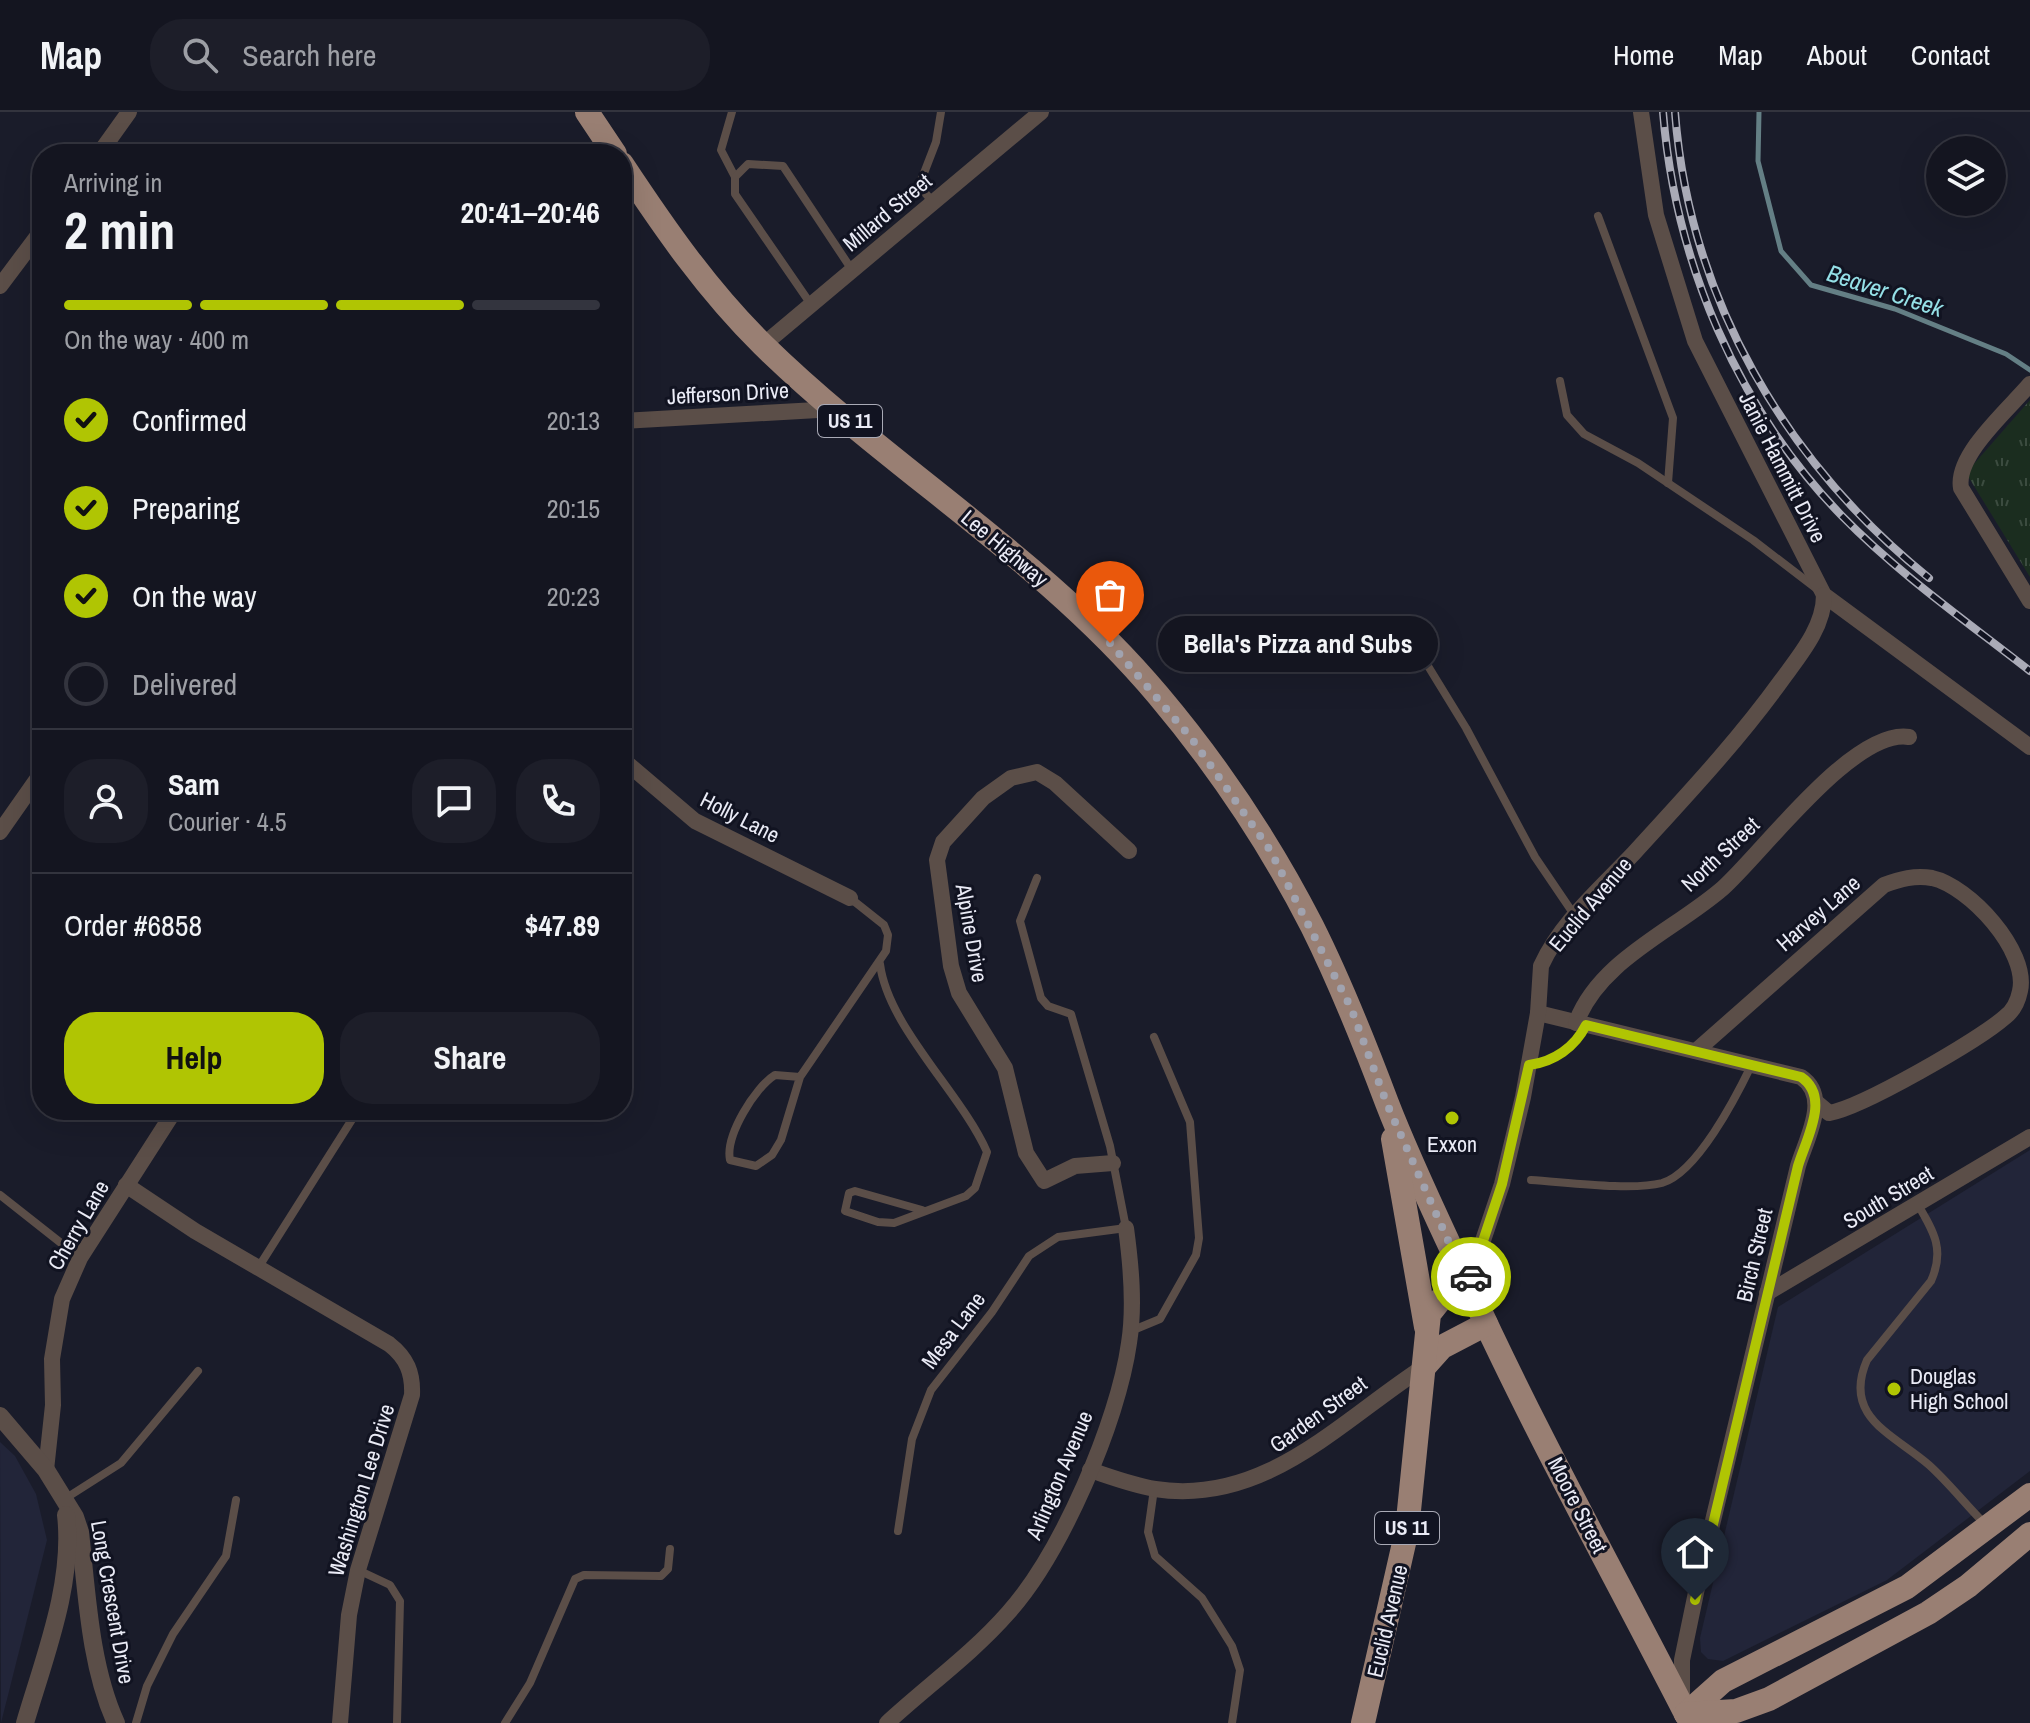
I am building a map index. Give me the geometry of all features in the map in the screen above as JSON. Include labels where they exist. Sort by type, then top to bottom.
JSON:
[{"type":"main road","points":[[587,112],[608,144]]},
{"type":"main road","name":"Lee Highway","points":[[632,178],[710,289],[763,345],[835,409],[1043,578],[1157,694],[1270,850],[1351,1008],[1387,1104],[1468,1285]]},
{"type":"main road","points":[[1387,1104],[1427,1330]]},
{"type":"main road","name":"Moore Street","points":[[1468,1285],[1689,1719]]},
{"type":"main road","name":"Euclid Avenue","points":[[1363,1723],[1407,1530],[1429,1314],[1441,1299],[1468,1285]]},
{"type":"main road","points":[[1425,1366],[1442,1347],[1486,1324]]},
{"type":"main road","points":[[1689,1719],[1712,1688],[1907,1587],[2030,1495]]},
{"type":"main road","points":[[1689,1719],[1736,1711],[1769,1699],[1928,1613],[1968,1586],[2030,1534]]},
{"type":"street","points":[[106,144],[129,112]]},
{"type":"street","name":"Millard Street","points":[[763,345],[1041,112]]},
{"type":"street","name":"Janie Hammitt Drive","points":[[1641,112],[1656,215],[1695,341],[1824,595],[2030,747]]},
{"type":"street","points":[[0,286],[32,243]]},
{"type":"street","points":[[2030,384],[1967,456],[1959,478],[1961,488],[2030,601]]},
{"type":"street","name":"Jefferson Drive","points":[[632,420],[835,409]]},
{"type":"street","name":"Euclid Avenue","points":[[1468,1285],[1502,1184],[1529,1065],[1538,1013],[1541,966],[1575,916],[1698,783],[1761,708],[1820,622],[1824,595]]},
{"type":"street","name":"North Street","points":[[1581,1024],[1591,992],[1629,958],[1723,887],[1844,766],[1879,740],[1892,736],[1909,737]]},
{"type":"street","name":"Holly Lane","points":[[632,767],[695,821],[850,898]]},
{"type":"street","name":"Alpine Drive","points":[[1113,1163],[1075,1166],[1044,1181],[1029,1160],[1005,1068],[959,993],[951,966],[937,860],[943,842],[983,798],[999,784],[1027,773],[1044,775],[1055,783],[1129,851]]},
{"type":"street","points":[[0,832],[32,786]]},
{"type":"street","name":"Harvey Lane","points":[[1696,1051],[1884,885],[1917,877],[1948,884],[1966,895],[2001,934],[2014,958],[2021,976],[2015,1005],[2007,1016],[1971,1042],[1871,1096],[1829,1113],[1817,1103]]},
{"type":"street","points":[[1538,1013],[1801,1077],[1815,1092],[1817,1103]]},
{"type":"street","name":"Birch Street","points":[[1689,1719],[1680,1683],[1682,1660],[1767,1293],[1817,1103]]},
{"type":"street","name":"Cherry Lane","points":[[46,1470],[56,1325],[62,1299],[80,1258],[168,1120]]},
{"type":"street","name":"South Street","points":[[1767,1293],[2030,1137]]},
{"type":"street","name":"Washington Lee Drive","points":[[126,1185],[257,1268],[389,1344],[410,1370],[412,1395],[358,1570],[349,1615],[340,1723]]},
{"type":"street","name":"Arlington Avenue","points":[[887,1723],[968,1653],[1026,1591],[1059,1537],[1090,1470],[1121,1382],[1130,1331],[1126,1228]]},
{"type":"street","name":"Garden Street","points":[[1090,1470],[1154,1489],[1214,1490],[1252,1481],[1277,1470],[1425,1366]]},
{"type":"street","name":"Long Crescent Drive","points":[[0,1416],[46,1470],[62,1501],[75,1517],[80,1532],[96,1652],[107,1703],[116,1723]]},
{"type":"street","points":[[30,1722],[66,1561],[68,1536],[62,1501]]},
{"type":"lane","points":[[732,112],[721,150],[735,177],[735,194],[810,303]]},
{"type":"lane","points":[[934,202],[919,186],[936,142],[941,112]]},
{"type":"lane","points":[[735,177],[748,164],[783,166],[853,270]]},
{"type":"lane","points":[[1598,216],[1673,418],[1668,483]]},
{"type":"lane","points":[[1560,381],[1567,415],[1584,434],[1668,483],[1753,540],[1824,595]]},
{"type":"lane","points":[[1401,622],[1466,728],[1535,857],[1575,916]]},
{"type":"lane","points":[[1037,878],[1020,921],[1044,1003],[1071,1014],[1113,1163],[1126,1228]]},
{"type":"lane","points":[[800,1077],[775,1075],[756,1088],[731,1144],[730,1160],[756,1166],[772,1155],[781,1140],[800,1077],[854,994],[880,964],[888,943],[884,925],[850,898]]},
{"type":"lane","points":[[880,964],[905,1025],[931,1067],[960,1102],[987,1152],[975,1188],[958,1200],[922,1210],[894,1223],[878,1222],[845,1211],[849,1193],[855,1191],[922,1210]]},
{"type":"lane","points":[[1529,1065],[1543,1063],[1577,1042],[1581,1024]]},
{"type":"lane","points":[[1130,1331],[1160,1319],[1196,1255],[1199,1238],[1190,1122],[1154,1037]]},
{"type":"lane","points":[[1531,1180],[1646,1185],[1672,1179],[1693,1159],[1735,1098],[1752,1065]]},
{"type":"lane","points":[[257,1268],[352,1120]]},
{"type":"lane","points":[[0,1195],[80,1258]]},
{"type":"lane","points":[[1918,1205],[1937,1238],[1938,1265],[1931,1281],[1867,1360],[1861,1373],[1860,1396],[1875,1424],[1936,1471],[1988,1528]]},
{"type":"lane","name":"Mesa Lane","points":[[898,1531],[912,1439],[931,1390],[992,1312],[1029,1256],[1058,1237],[1126,1228]]},
{"type":"lane","points":[[62,1501],[121,1463],[198,1371]]},
{"type":"lane","points":[[1154,1489],[1148,1532],[1155,1556],[1202,1598],[1232,1646],[1240,1670],[1232,1723]]},
{"type":"lane","points":[[136,1723],[147,1686],[173,1634],[226,1556],[236,1500]]},
{"type":"lane","points":[[505,1723],[530,1683],[575,1579],[584,1575],[661,1576],[668,1569],[670,1549]]},
{"type":"lane","points":[[358,1570],[396,1589],[400,1601],[397,1723]]},
{"type":"shaded area","name":"Douglas High School","points":[[2030,1150],[2030,1471],[1887,1580],[1723,1661],[1708,1659],[1701,1652],[1700,1638],[1778,1307]]},
{"type":"shaded area","points":[[0,1442],[15,1456],[36,1494],[47,1540],[1,1723]]},
{"type":"green space","points":[[2030,400],[2030,577],[1966,473]]},
{"type":"waterway","name":"Beaver Creek","points":[[1759,112],[1758,161],[1781,251],[1811,285],[1895,309],[2006,354],[2030,370]]},
{"type":"railway","points":[[1663,112],[1681,223],[1697,277],[1742,380],[1771,428],[1805,474],[1842,516],[1886,558],[2030,671]]},
{"type":"railway","points":[[1675,112],[1684,181],[1700,247],[1724,311],[1753,371],[1789,429],[1831,482],[1877,532],[1929,578]]},
{"type":"way so far","points":[[1110,643],[1157,694],[1192,739],[1270,850],[1351,1008],[1387,1104],[1468,1285],[1471,1277]]},
{"type":"place","name":"Bella's Pizza and Subs","points":[[1110,643]]},
{"type":"place","name":"Exxon","points":[[1452,1118]]},
{"type":"place","name":"Douglas High School","points":[[1894,1389]]},
{"type":"route","points":[[1471,1277],[1502,1184],[1529,1065],[1543,1063],[1577,1042],[1586,1025],[1801,1077],[1810,1083],[1817,1103],[1798,1166],[1695,1600]]}]
